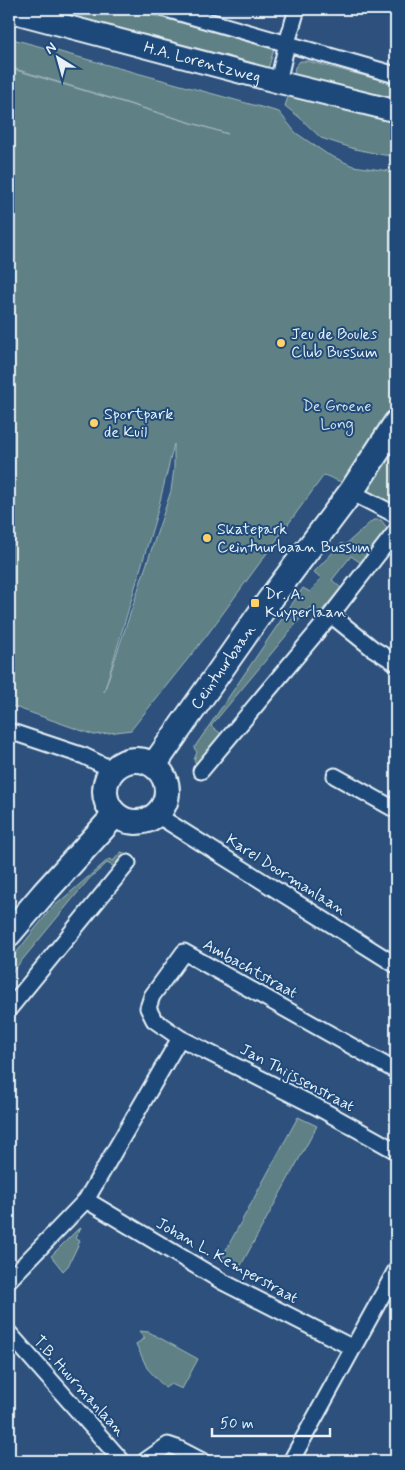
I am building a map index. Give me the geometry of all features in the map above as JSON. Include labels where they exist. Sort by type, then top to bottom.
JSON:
[{"type":"main road","name":"Ceintuurbaan","points":[[154,765],[269,601],[351,492],[396,423]]},
{"type":"main road","points":[[131,760],[146,761],[154,765],[165,778],[168,792],[164,805],[157,815],[145,822],[135,823],[115,815],[109,808],[105,792],[108,777],[112,770],[131,760]]},
{"type":"main road","points":[[9,934],[115,815]]},
{"type":"street","points":[[166,9],[396,75]]},
{"type":"street","points":[[278,82],[297,9]]},
{"type":"street","name":"H.A. Lorentzweg","points":[[9,11],[396,111]]},
{"type":"street","points":[[351,492],[396,515]]},
{"type":"street","points":[[201,771],[332,615],[396,531]]},
{"type":"street","points":[[332,615],[372,648],[396,662]]},
{"type":"street","points":[[9,731],[84,756],[112,770]]},
{"type":"street","points":[[335,776],[396,810]]},
{"type":"street","name":"Karel Doormanlaan","points":[[157,815],[396,965]]},
{"type":"street","points":[[9,1009],[128,863]]},
{"type":"street","name":"Ambachtstraat","points":[[180,1038],[154,1020],[148,1008],[152,996],[184,952],[396,1070]]},
{"type":"street","points":[[9,1280],[86,1200],[180,1038]]},
{"type":"street","name":"Jan Thijssenstraat","points":[[180,1038],[317,1107],[396,1151]]},
{"type":"street","name":"Johan L. Kemperstraat","points":[[86,1200],[223,1282],[353,1348]]},
{"type":"street","points":[[291,1461],[396,1270]]},
{"type":"street","name":"T.B. Huurmanlaan","points":[[9,1333],[122,1461]]},
{"type":"street","points":[[145,1461],[168,1445],[202,1461]]},
{"type":"green space","points":[[34,9],[128,9],[271,46],[274,49],[269,66],[264,71]]},
{"type":"green space","name":"De Groene Long","points":[[9,38],[279,112],[296,133],[327,154],[353,166],[396,172],[396,508],[386,500],[324,475],[207,635],[131,730],[94,735],[9,705],[9,68],[228,134],[9,67]],"holes":[[[174,444],[174,469],[171,491],[104,692],[157,513]]]},
{"type":"green space","points":[[300,61],[307,61],[396,84],[396,100],[293,78],[295,67]]},
{"type":"green space","points":[[289,94],[396,122],[396,156],[355,149],[321,138],[285,106]]},
{"type":"green space","points":[[373,520],[381,520],[388,529],[385,533],[389,536],[361,563],[351,556],[332,580],[341,588],[319,614],[310,607],[211,726],[224,736],[198,767],[194,760],[197,752],[194,748],[303,588],[310,592],[321,578],[314,572],[342,543],[345,545]]},
{"type":"green space","points":[[121,852],[128,854],[115,867],[107,863],[89,879],[9,976],[9,962],[50,910],[109,859],[113,861]]},
{"type":"green space","points":[[298,1117],[317,1126],[239,1269],[221,1259]]},
{"type":"green space","points":[[81,1228],[75,1238],[80,1241],[68,1266],[63,1271],[51,1256]]},
{"type":"green space","points":[[139,1331],[149,1332],[198,1359],[182,1389],[171,1384],[165,1388],[147,1368],[136,1344],[145,1338]]},
{"type":"place","name":"Jeu de Boules Club Bussum","points":[[281,343]]},
{"type":"place","name":"Sportpark de Kuil","points":[[94,423]]},
{"type":"place","name":"Skatepark Ceintuurbaan Bussum","points":[[207,538]]},
{"type":"place","name":"Dr. A. Kuyperlaan","points":[[255,603]]}]
